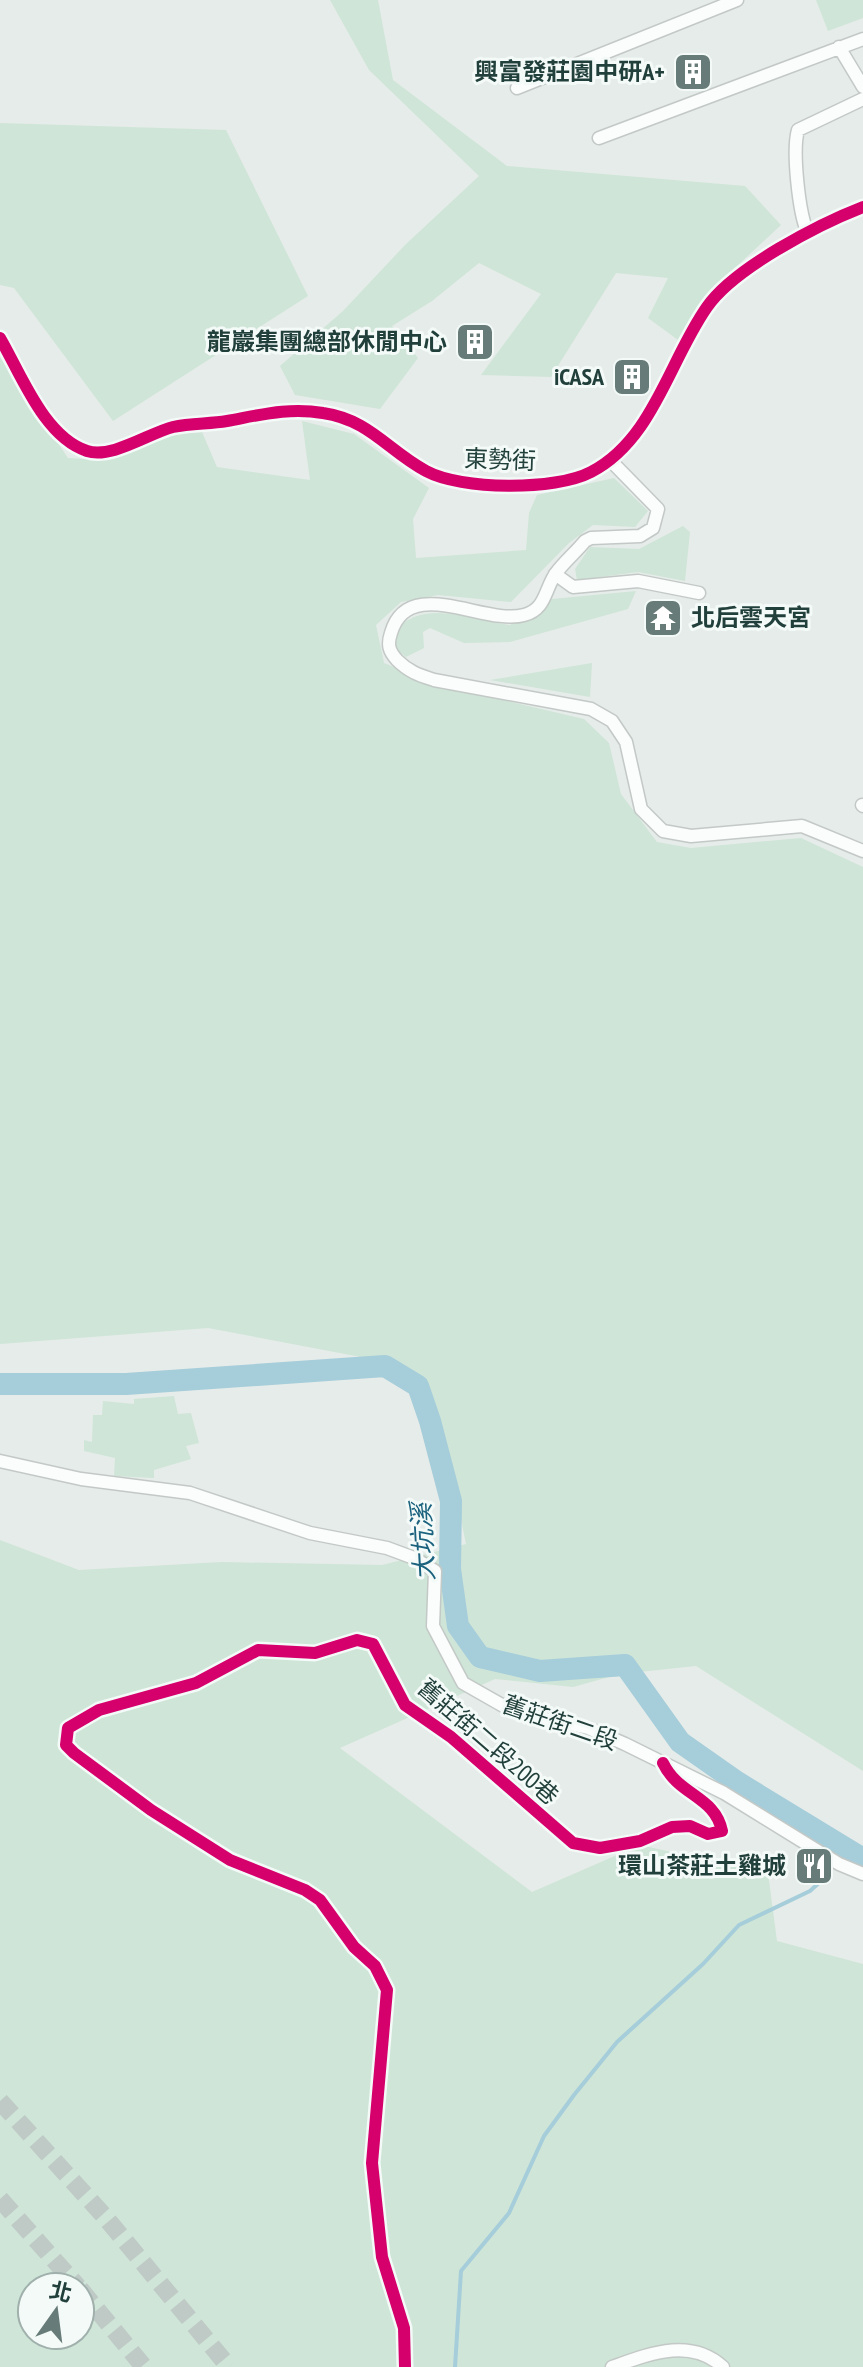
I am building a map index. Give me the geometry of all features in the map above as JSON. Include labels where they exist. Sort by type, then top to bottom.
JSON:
[{"type":"street","points":[[517,88],[737,0]]},
{"type":"street","points":[[599,138],[863,39]]},
{"type":"street","points":[[839,47],[863,87]]},
{"type":"street","points":[[807,231],[801,217],[803,203],[795,168],[798,130],[863,99]]},
{"type":"street","name":"東勢街","points":[[0,338],[50,423],[74,444],[90,452],[111,450],[176,426],[292,410],[353,419],[376,433],[405,458],[450,481],[563,482],[611,461],[648,412],[707,305],[728,285],[807,231],[863,207]]},
{"type":"street","points":[[611,461],[658,509],[653,528],[640,536],[591,538],[555,574],[541,606],[525,615],[499,616],[438,604],[424,604],[407,610],[394,622],[388,642],[390,653],[410,672],[434,680],[591,709],[612,721],[626,742],[641,809],[663,831],[691,836],[802,826],[863,851]]},
{"type":"street","points":[[555,574],[573,587],[638,581],[699,593]]},
{"type":"street","name":"舊莊街二段","points":[[0,1461],[81,1479],[190,1493],[310,1533],[414,1558],[435,1571],[433,1626],[463,1683],[514,1712],[588,1728],[663,1763],[724,1793],[834,1862],[863,1874]]},
{"type":"street","name":"舊莊街二段200巷","points":[[405,2367],[404,2328],[382,2257],[372,2163],[388,2008],[387,1990],[381,1978],[320,1900],[305,1890],[230,1860],[151,1810],[74,1753],[66,1745],[68,1728],[99,1710],[196,1683],[258,1650],[315,1653],[357,1640],[373,1644],[405,1705],[451,1737],[573,1843],[600,1848],[640,1841],[672,1827],[690,1826],[708,1834],[722,1831],[720,1820],[710,1806],[671,1780],[663,1763]]},
{"type":"street","points":[[612,2367],[668,2349],[690,2350],[715,2360],[723,2367]]},
{"type":"green space","points":[[330,0],[378,0],[393,80],[507,166],[745,186],[781,225],[708,293],[678,340],[648,318],[668,278],[616,273],[551,377],[481,375],[541,294],[479,263],[432,301],[392,326],[418,358],[380,409],[295,395],[280,366],[343,311],[405,245],[479,176],[369,70]]},
{"type":"green space","points":[[816,0],[863,0],[863,18],[828,31]]},
{"type":"green space","points":[[0,123],[226,130],[308,296],[113,421],[14,288],[0,285]]},
{"type":"green space","points":[[0,357],[68,458],[108,460],[164,435],[202,432],[217,467],[310,480],[302,421],[354,434],[429,488],[413,519],[416,558],[526,550],[529,513],[537,495],[614,478],[648,511],[635,527],[593,525],[569,543],[511,602],[438,595],[401,602],[376,625],[384,663],[439,685],[584,719],[609,743],[621,794],[657,842],[691,848],[801,838],[863,867],[863,1771],[696,1666],[620,1674],[573,1687],[495,1679],[340,1748],[532,1892],[640,1845],[768,1873],[777,1941],[863,1964],[863,2367],[0,2367],[0,1540],[79,1570],[221,1562],[382,1565],[466,1544],[441,1423],[387,1362],[208,1328],[0,1344]]},
{"type":"green space","points":[[683,526],[690,532],[685,581],[638,572],[577,580],[575,569],[590,547],[639,549]]},
{"type":"green space","points":[[636,591],[628,609],[510,642],[464,643],[430,628],[423,632],[424,648],[406,657],[396,649],[394,632],[405,621],[418,615],[448,614],[510,625],[552,599]]},
{"type":"green space","points":[[592,663],[590,697],[490,680]]},
{"type":"green space","points":[[174,1396],[178,1414],[191,1413],[199,1443],[186,1446],[191,1459],[154,1470],[154,1478],[114,1476],[115,1458],[84,1451],[84,1440],[92,1442],[93,1415],[102,1415],[103,1401],[134,1404],[134,1399]]},
{"type":"waterway","name":"大坑溪","points":[[0,1384],[126,1384],[385,1366],[418,1386],[430,1421],[451,1501],[450,1569],[458,1626],[480,1657],[540,1671],[625,1665],[680,1742],[737,1782],[863,1859]]},
{"type":"waterway","name":"大坑溪","points":[[838,1851],[840,1846]]},
{"type":"waterway","points":[[455,2367],[461,2271],[509,2213],[544,2136],[574,2095],[617,2042],[703,1964],[739,1925],[810,1891],[831,1872]]},
{"type":"tunnel","points":[[0,2101],[106,2218],[229,2367]]},
{"type":"tunnel","points":[[0,2199],[64,2271]]},
{"type":"tunnel","points":[[96,2308],[144,2367]]},
{"type":"cycle path","points":[[0,338],[46,419],[72,444],[87,451],[97,453],[119,449],[180,426],[275,412],[310,411],[353,422],[412,463],[442,477],[484,485],[555,483],[591,472],[612,458],[630,440],[658,398],[694,328],[720,292],[779,249],[863,207]]},
{"type":"cycle path","points":[[405,2367],[404,2328],[382,2257],[372,2163],[387,1990],[375,1966],[354,1947],[320,1900],[305,1890],[230,1860],[151,1810],[74,1753],[66,1745],[68,1728],[99,1710],[196,1683],[258,1650],[315,1653],[357,1640],[373,1644],[405,1705],[451,1737],[573,1843],[600,1848],[640,1841],[672,1827],[690,1826],[708,1834],[722,1831],[712,1810],[678,1783],[663,1763]]},
{"type":"place","name":"興富發莊園中研A+","points":[[693,72]]},
{"type":"place","name":"龍巖集團總部休閒中心","points":[[475,342]]},
{"type":"place","name":"iCASA","points":[[632,377]]},
{"type":"place","name":"北后雲天宮","points":[[663,618]]},
{"type":"place","name":"環山茶莊土雞城","points":[[814,1866]]}]
